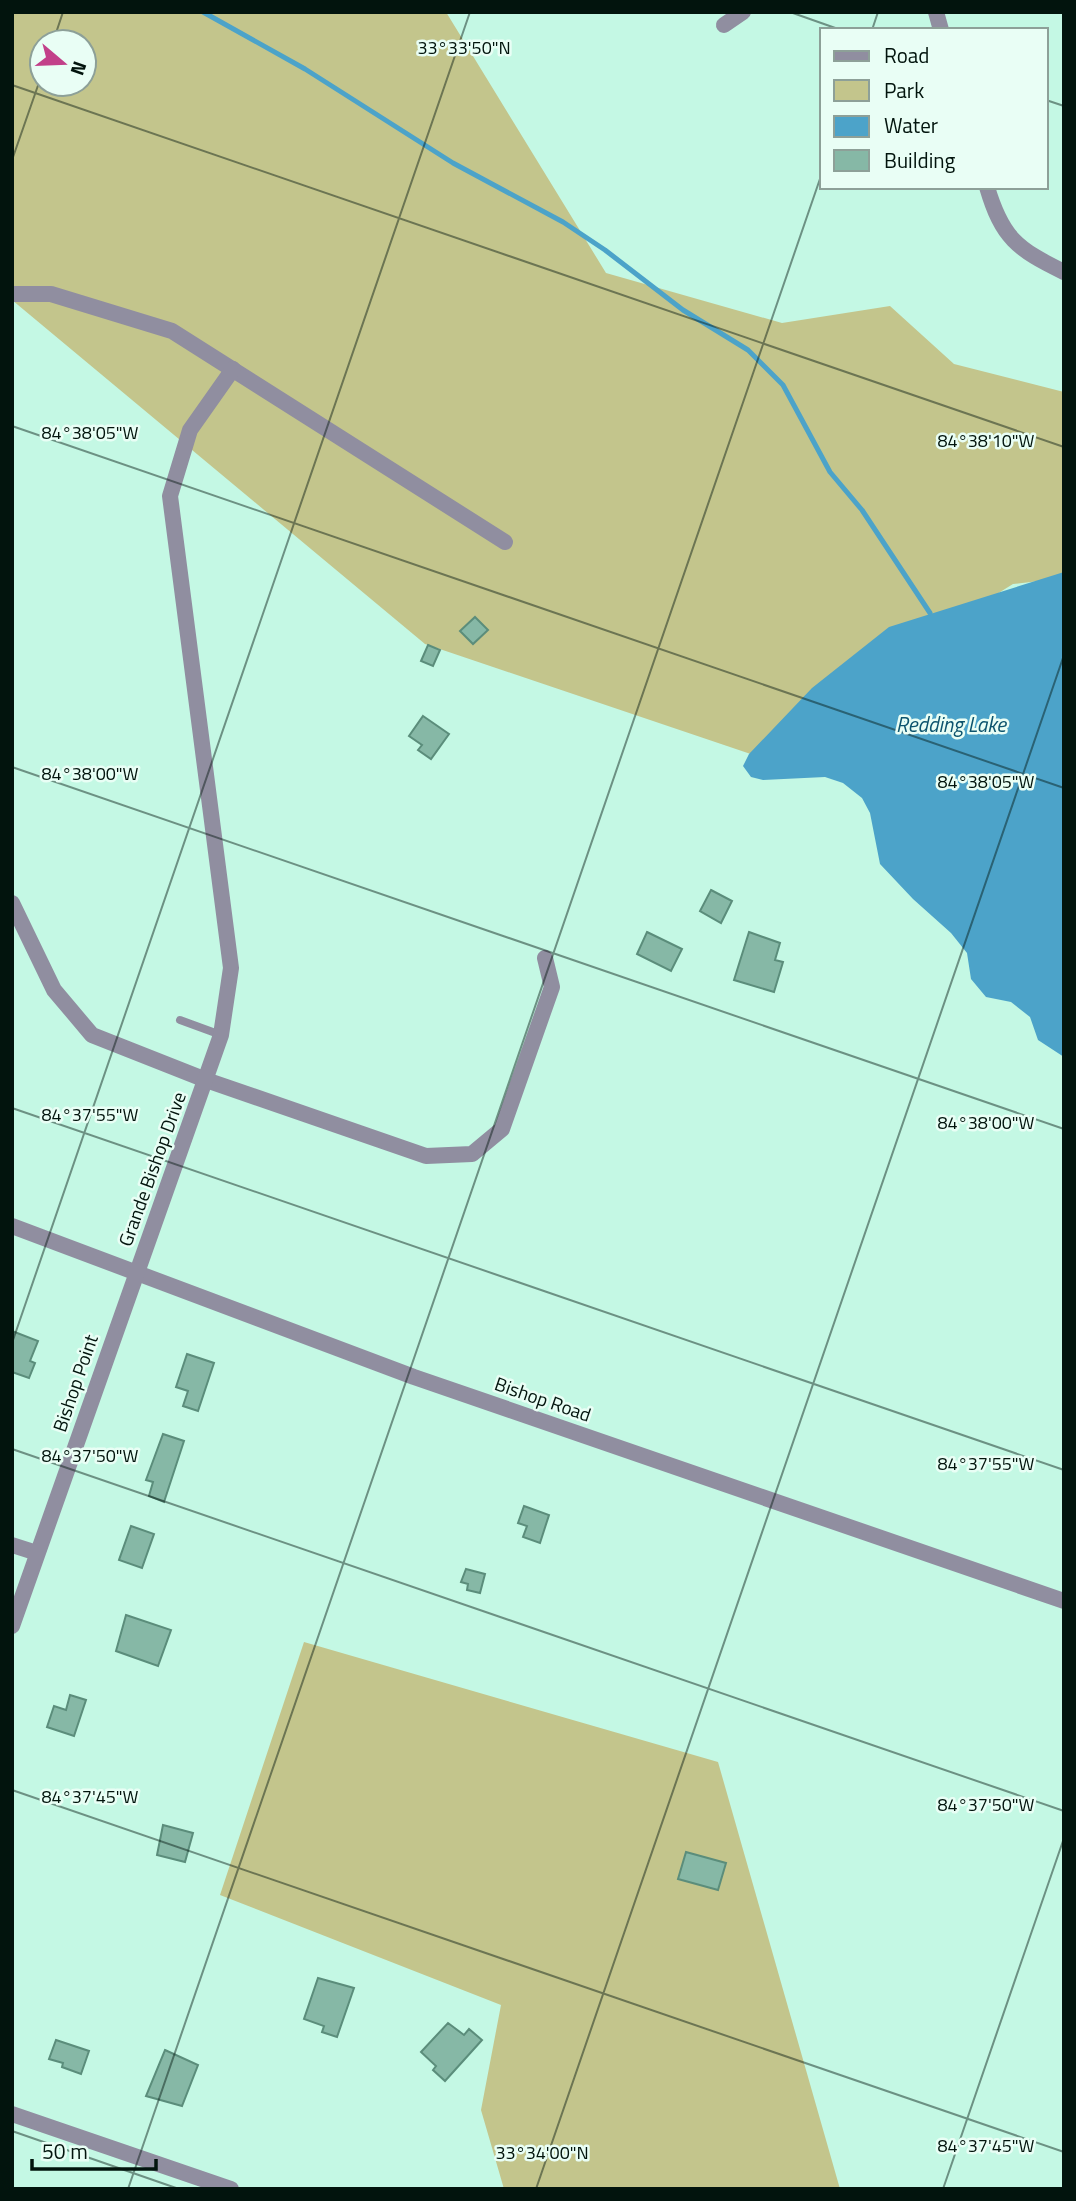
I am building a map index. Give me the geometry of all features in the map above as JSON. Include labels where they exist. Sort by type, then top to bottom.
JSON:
[{"type":"street","points":[[724,25],[743,12]]},
{"type":"street","points":[[988,189],[996,220],[1027,254],[1064,272]]},
{"type":"street","points":[[12,294],[51,294],[173,331],[505,542]]},
{"type":"street","name":"Grande Bishop Drive","points":[[137,1272],[221,1035],[231,968],[170,496],[190,430],[233,369]]},
{"type":"street","points":[[12,903],[54,990],[92,1035],[206,1080],[426,1156],[472,1154],[502,1129],[552,988],[545,958]]},
{"type":"street","name":"Bishop Road","points":[[12,1226],[414,1377],[1064,1601]]},
{"type":"street","name":"Bishop Point","points":[[12,1626],[137,1272]]},
{"type":"street","points":[[12,1545],[37,1553]]},
{"type":"street","points":[[12,2114],[231,2189]]},
{"type":"lane","points":[[180,1020],[221,1035]]},
{"type":"green space","points":[[12,12],[446,12],[606,273],[782,323],[890,306],[954,364],[1064,392],[1064,578],[1013,584],[939,630],[780,764],[425,644],[12,300]]},
{"type":"green space","points":[[304,1642],[718,1762],[840,2189],[504,2189],[481,2110],[501,2005],[220,1895]]},
{"type":"water","name":"Redding Lake","points":[[1064,572],[1064,1057],[1038,1040],[1030,1017],[1011,1002],[986,997],[971,979],[967,953],[951,933],[913,899],[880,864],[870,813],[862,798],[843,783],[825,777],[763,780],[751,777],[743,766],[749,754],[812,688],[889,627]]},
{"type":"building","points":[[475,617],[488,630],[473,644],[460,631]]},
{"type":"building","points":[[428,645],[440,650],[433,666],[421,661]]},
{"type":"building","points":[[423,716],[449,734],[431,759],[418,750],[422,745],[409,736]]},
{"type":"building","points":[[711,890],[732,901],[721,923],[700,911]]},
{"type":"building","points":[[647,932],[682,949],[671,971],[637,954]]},
{"type":"building","points":[[749,932],[780,943],[775,960],[783,962],[774,992],[734,980]]},
{"type":"building","points":[[12,1331],[38,1341],[30,1361],[35,1363],[29,1378],[12,1372]]},
{"type":"building","points":[[187,1354],[214,1363],[198,1411],[183,1406],[188,1391],[176,1387]]},
{"type":"building","points":[[163,1434],[184,1441],[164,1502],[149,1496],[153,1482],[146,1480]]},
{"type":"building","points":[[524,1506],[549,1515],[540,1543],[523,1537],[527,1526],[518,1523]]},
{"type":"building","points":[[131,1526],[154,1534],[142,1568],[119,1560]]},
{"type":"building","points":[[466,1569],[485,1574],[480,1593],[467,1590],[468,1584],[461,1582]]},
{"type":"building","points":[[126,1615],[171,1630],[158,1666],[116,1651]]},
{"type":"building","points":[[70,1695],[86,1700],[74,1736],[47,1727],[54,1706],[66,1710]]},
{"type":"building","points":[[163,1825],[193,1833],[185,1862],[157,1855]]},
{"type":"building","points":[[686,1852],[726,1863],[718,1890],[678,1879]]},
{"type":"building","points":[[318,1978],[354,1988],[337,2037],[322,2032],[324,2026],[304,2019]]},
{"type":"building","points":[[448,2023],[464,2035],[469,2029],[482,2040],[445,2081],[433,2070],[436,2066],[421,2052]]},
{"type":"building","points":[[56,2040],[89,2051],[81,2074],[62,2067],[63,2063],[49,2059]]},
{"type":"building","points":[[165,2050],[198,2065],[182,2106],[146,2096]]},
{"type":"waterway","points":[[203,12],[305,69],[453,163],[563,222],[605,250],[683,310],[748,350],[783,385],[830,472],[862,510],[930,613]]}]
